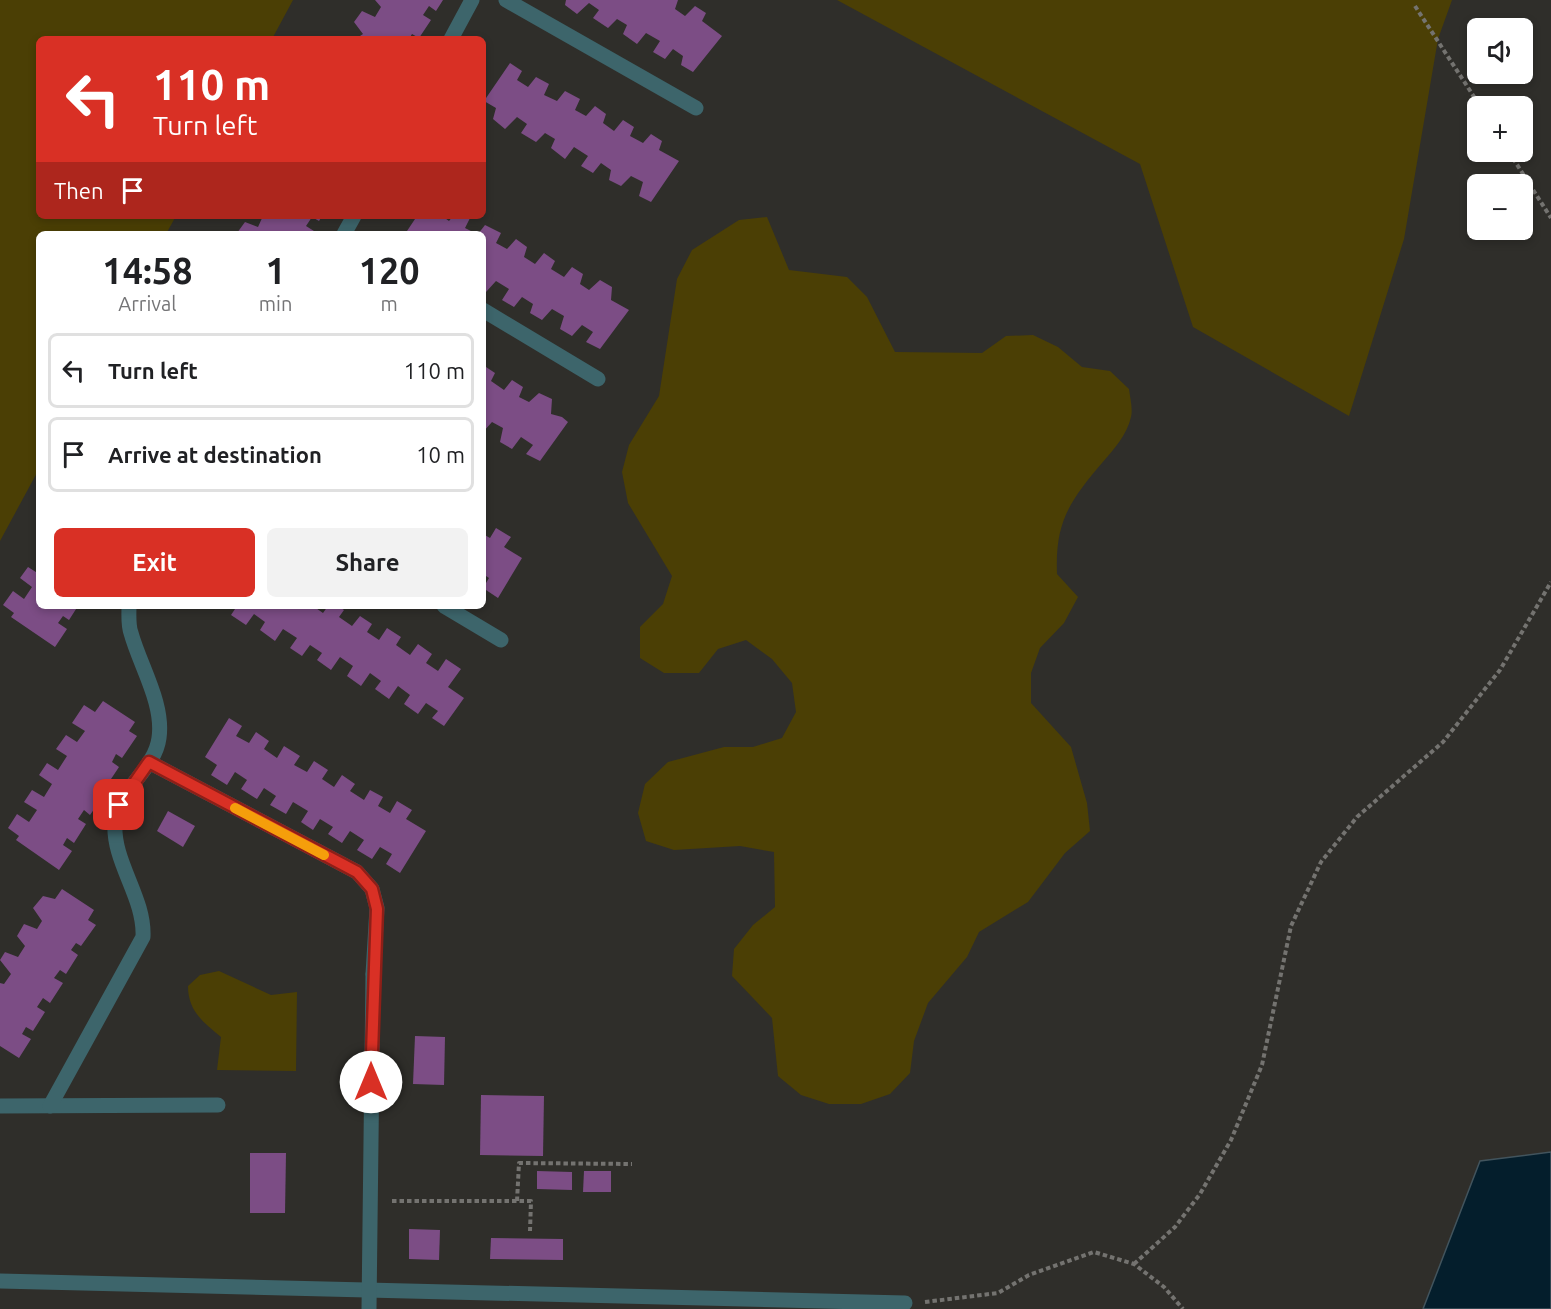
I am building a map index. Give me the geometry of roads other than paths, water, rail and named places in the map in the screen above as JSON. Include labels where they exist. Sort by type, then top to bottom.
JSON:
[{"type":"street","points":[[453,36],[472,0]]},
{"type":"street","points":[[506,0],[696,108]]},
{"type":"street","points":[[486,312],[598,379]]},
{"type":"street","points":[[50,1106],[143,937],[143,921],[117,843],[115,823],[119,805],[149,762],[159,740],[158,713],[130,630],[129,609]]},
{"type":"street","points":[[449,609],[501,640]]},
{"type":"street","points":[[149,762],[357,872],[372,889],[377,909],[373,974],[369,1309]]},
{"type":"street","points":[[0,1106],[218,1105]]},
{"type":"street","points":[[0,1281],[369,1288],[905,1303]]},
{"type":"water","points":[[1551,1152],[1551,1309],[1423,1309],[1480,1161]]}]
